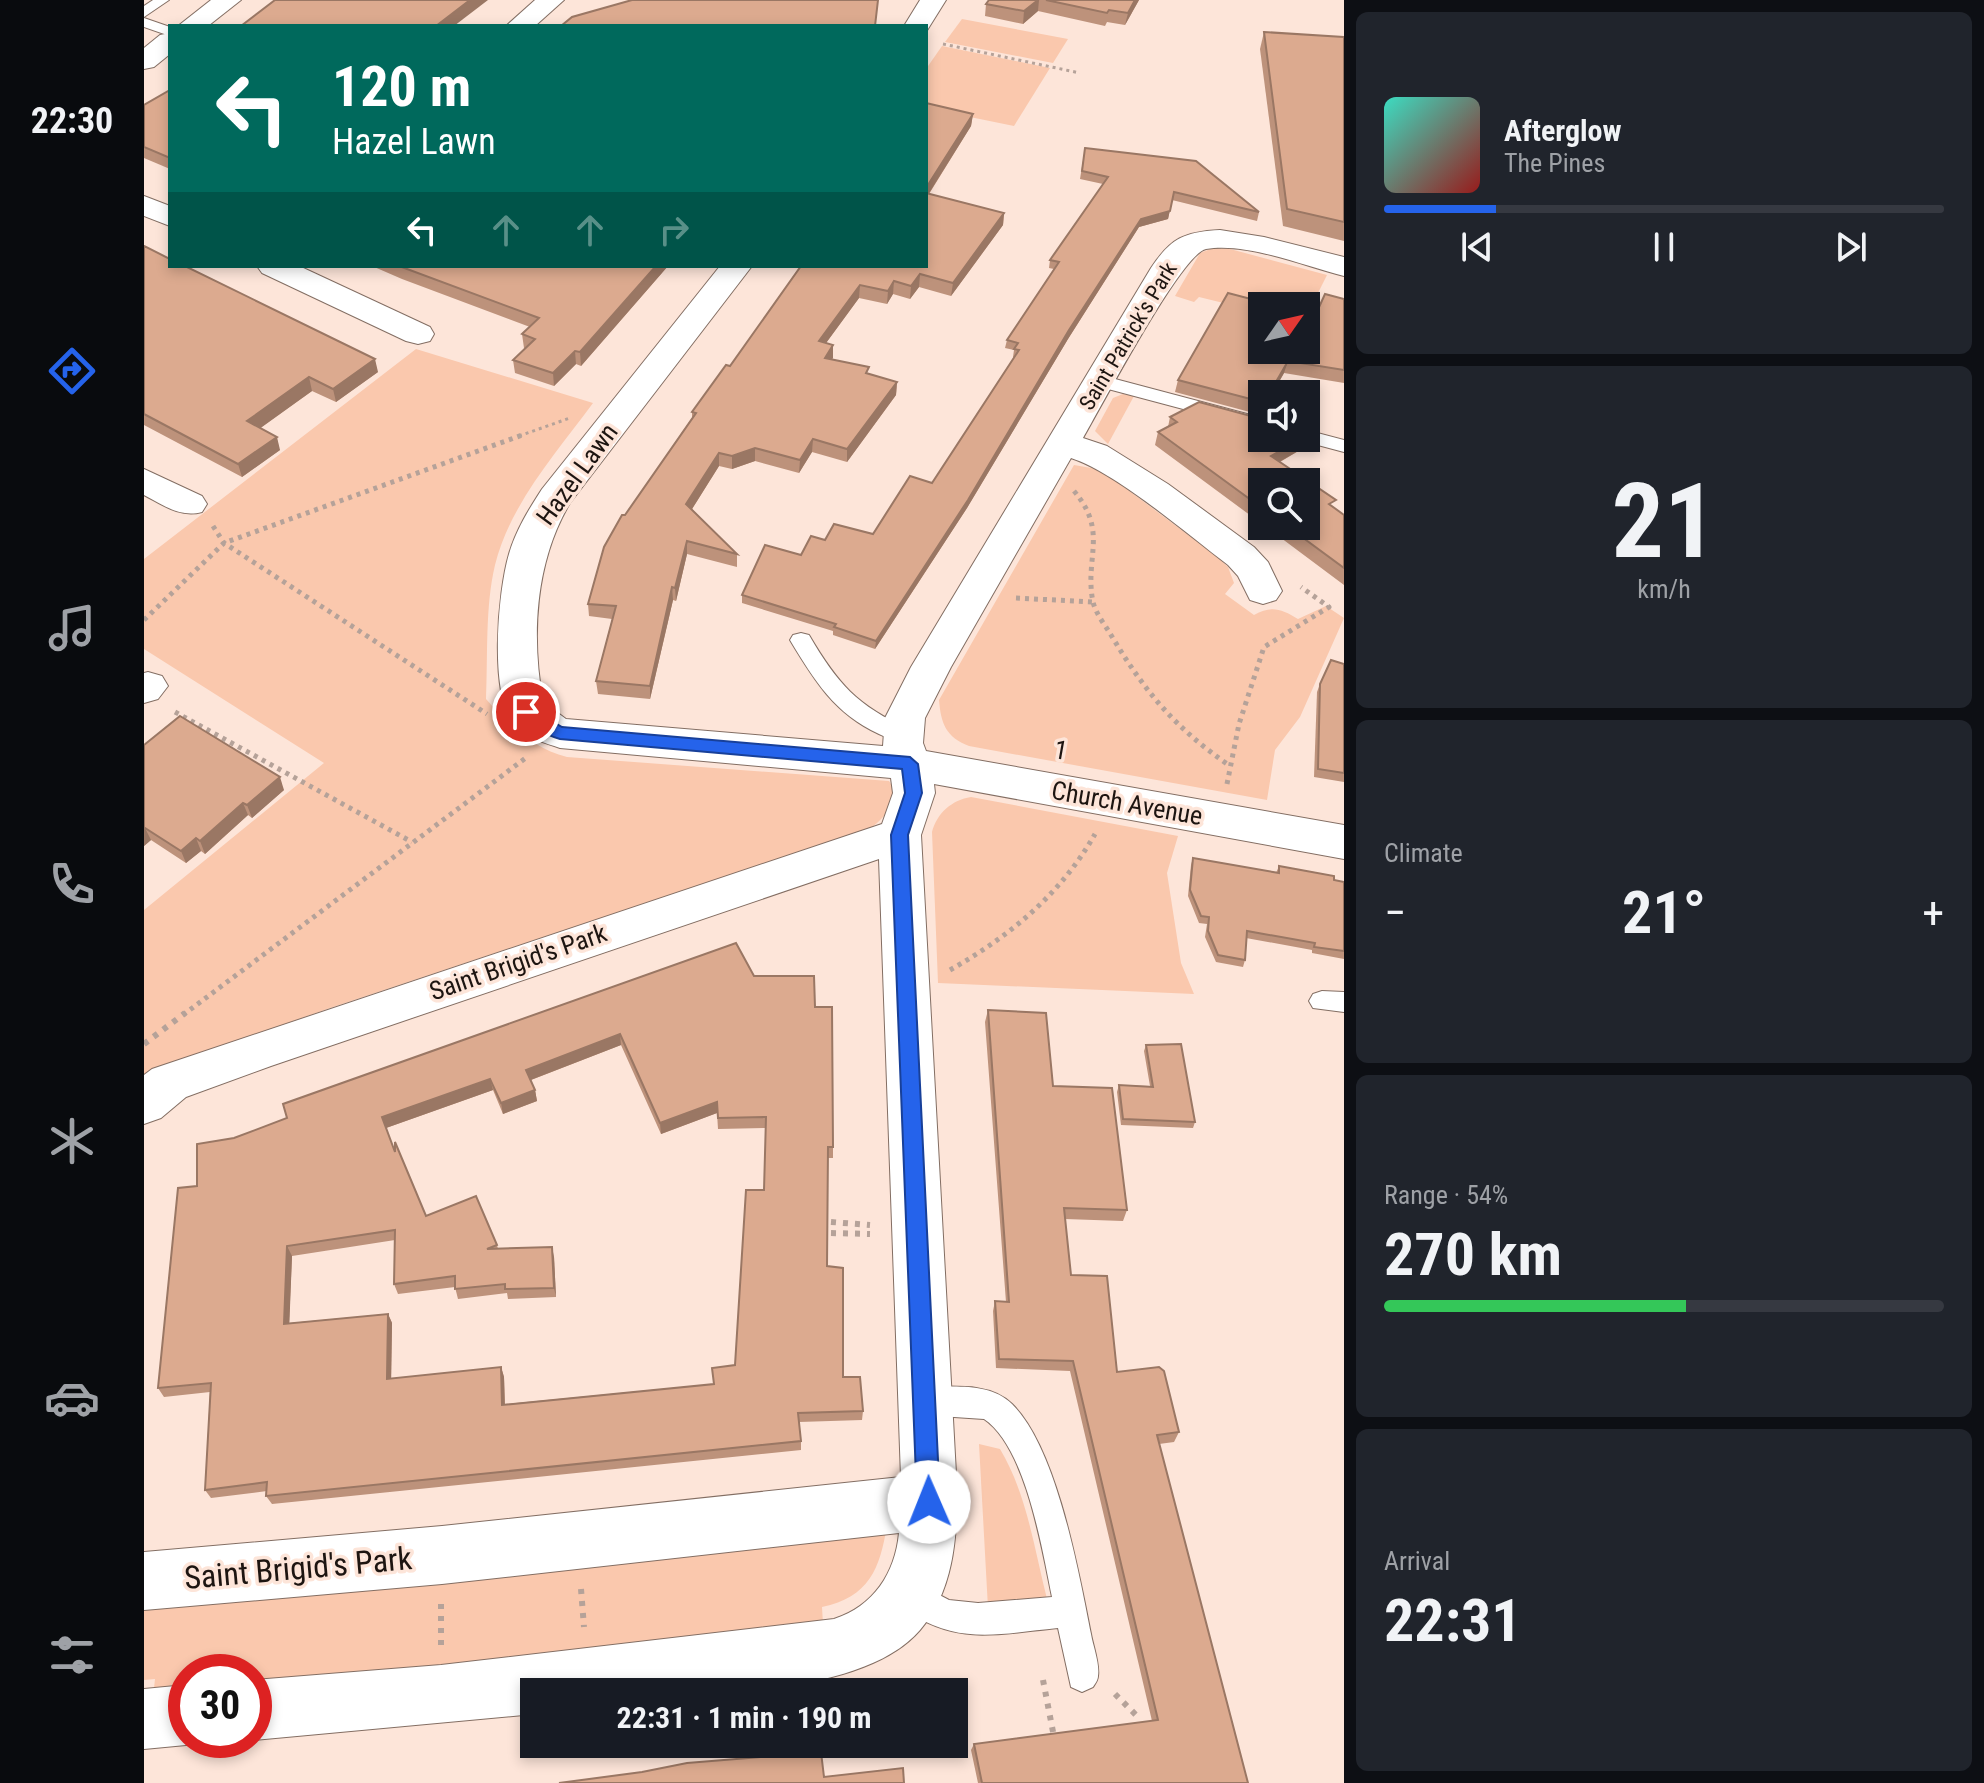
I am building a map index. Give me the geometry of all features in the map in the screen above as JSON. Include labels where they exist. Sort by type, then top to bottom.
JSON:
[{"type":"street","points":[[194,24],[228,0]]},
{"type":"street","points":[[521,24],[551,0]]},
{"type":"street","points":[[926,24],[933,0]]},
{"type":"street","points":[[144,61],[168,43]]},
{"type":"street","points":[[144,205],[168,216]]},
{"type":"street","name":"Saint Patrick's Park","points":[[906,749],[905,718],[931,667],[1172,261],[1190,244],[1208,239],[1238,241],[1344,267]]},
{"type":"street","points":[[277,268],[418,334]]},
{"type":"street","name":"Hazel Lawn","points":[[526,712],[520,689],[519,617],[526,558],[537,528],[555,497],[734,268]]},
{"type":"street","name":"Saint Patrick's Park","points":[[1055,457],[1095,454],[1155,492],[1280,587]]},
{"type":"street","points":[[144,480],[189,504]]},
{"type":"street","points":[[526,712],[539,723],[560,733],[906,749],[914,793],[900,835],[929,1502],[922,1566],[902,1606],[876,1631],[859,1642],[834,1649],[603,1678]]},
{"type":"street","name":"Church Avenue","points":[[906,749],[1111,801],[1344,842]]},
{"type":"street","name":"Saint Brigid's Park","points":[[144,1103],[169,1083],[261,1050],[900,835]]},
{"type":"street","name":"Saint Brigid's Park","points":[[144,1581],[442,1555],[929,1502]]},
{"type":"street","points":[[272,1709],[520,1687]]},
{"type":"street","points":[[144,1719],[168,1717]]},
{"type":"lane","points":[[144,13],[162,0]]},
{"type":"lane","points":[[144,22],[168,31]]},
{"type":"lane","points":[[1100,381],[1248,420]]},
{"type":"lane","points":[[1320,440],[1344,446]]},
{"type":"lane","points":[[801,640],[829,688],[852,710],[906,749]]},
{"type":"lane","points":[[924,1401],[981,1404],[1001,1413],[1023,1441],[1048,1516],[1072,1611],[1082,1676]]},
{"type":"lane","points":[[909,1595],[945,1616],[978,1619],[1072,1611]]},
{"type":"path","points":[[928,35],[1080,73]]},
{"type":"path","points":[[144,620],[224,543],[584,413]]},
{"type":"path","points":[[1055,457],[1092,515],[1096,528],[1093,602],[1132,674],[1161,713],[1230,766]]},
{"type":"path","points":[[189,504],[224,543],[482,714],[507,716],[526,712]]},
{"type":"path","points":[[1217,819],[1239,724],[1264,647],[1329,607],[1280,587]]},
{"type":"path","points":[[976,588],[1030,600],[1093,602]]},
{"type":"path","points":[[146,688],[168,709],[412,842]]},
{"type":"path","points":[[144,1044],[560,733]]},
{"type":"path","points":[[907,994],[973,958],[1044,899],[1069,875],[1089,847],[1111,801]]},
{"type":"path","points":[[831,1222],[875,1225]]},
{"type":"path","points":[[831,1233],[876,1234]]},
{"type":"path","points":[[578,1540],[587,1678]]},
{"type":"path","points":[[441,1695],[442,1555]]},
{"type":"path","points":[[1043,1680],[1055,1742]]},
{"type":"shaded area","points":[[962,19],[1068,39],[1053,63],[945,42]]},
{"type":"shaded area","points":[[942,46],[1050,68],[1014,126],[928,108],[928,66]]},
{"type":"shaded area","points":[[1213,248],[1230,249],[1327,275],[1318,292],[1248,292],[1248,309],[1199,297],[1194,302],[1175,296],[1200,253]]},
{"type":"shaded area","points":[[416,349],[593,403],[523,500],[495,565],[488,615],[486,699],[504,718],[533,742],[567,757],[889,781],[895,790],[892,802],[884,816],[871,828],[330,1008],[172,1064],[144,1080],[144,910],[324,763],[144,649],[144,559]]},
{"type":"shaded area","points":[[1123,394],[1134,396],[1108,444],[1095,431],[1113,398]]},
{"type":"shaded area","points":[[1074,465],[1097,469],[1108,475],[1219,558],[1228,567],[1234,583],[1225,594],[1254,615],[1276,610],[1298,619],[1326,606],[1344,618],[1300,717],[1275,750],[1267,800],[969,746],[946,729],[939,700]]},
{"type":"shaded area","points":[[971,797],[1178,836],[1167,873],[1181,963],[1194,994],[938,983],[932,832],[946,808]]},
{"type":"shaded area","points":[[979,1444],[1000,1449],[1017,1484],[1047,1599],[988,1608]]},
{"type":"shaded area","points":[[887,1525],[876,1568],[870,1579],[851,1596],[822,1607],[823,1624],[272,1684],[272,1654],[168,1654],[168,1695],[153,1697],[155,1679],[144,1680],[144,1600]]},
{"type":"building","points":[[275,0],[470,0],[439,24],[244,24]]},
{"type":"building","points":[[632,0],[878,0],[875,24],[563,24],[572,17]]},
{"type":"building","points":[[989,0],[1038,0],[1024,11],[986,4]]},
{"type":"building","points":[[1046,0],[1135,0],[1128,13],[1109,10],[1107,13]]},
{"type":"building","points":[[1264,32],[1344,37],[1344,222],[1287,209]]},
{"type":"building","points":[[168,91],[168,157],[144,147],[144,105]]},
{"type":"building","points":[[928,103],[973,114],[928,185]]},
{"type":"building","points":[[1085,148],[1196,161],[1259,212],[1174,192],[1170,211],[1141,219],[1069,330],[968,500],[876,641],[834,627],[836,624],[742,595],[765,545],[801,555],[811,536],[825,540],[834,524],[873,534],[910,476],[932,483],[1019,350],[1014,349],[1018,343],[1007,340],[1059,262],[1050,260],[1108,177],[1082,171]]},
{"type":"building","points":[[928,194],[1004,213],[953,283],[920,274],[911,286],[894,281],[888,291],[860,285],[819,341],[833,345],[825,358],[869,367],[866,373],[897,382],[847,449],[813,439],[800,460],[755,448],[732,456],[719,453],[686,504],[737,554],[687,541],[675,588],[672,587],[650,686],[596,681],[616,606],[588,604],[604,547],[622,515],[625,515],[696,413],[692,412],[726,365],[730,366],[800,268],[928,268]]},
{"type":"building","points":[[144,246],[168,258],[168,268],[189,268],[375,359],[333,389],[309,377],[247,421],[277,437],[238,464],[144,414]]},
{"type":"building","points":[[404,268],[654,268],[580,352],[575,351],[553,373],[513,360],[535,339],[522,334],[539,318]]},
{"type":"building","points":[[1228,293],[1248,298],[1248,364],[1286,364],[1277,380],[1248,380],[1248,398],[1178,380]]},
{"type":"building","points":[[1325,294],[1344,299],[1344,370],[1307,364],[1320,364],[1320,305]]},
{"type":"building","points":[[1199,402],[1248,415],[1248,452],[1278,452],[1271,456],[1289,468],[1248,468],[1248,498],[1158,432],[1177,422],[1170,417]]},
{"type":"building","points":[[1320,489],[1336,500],[1329,504],[1344,515],[1344,568],[1306,540],[1320,540]]},
{"type":"building","points":[[1331,660],[1344,664],[1344,773],[1318,769],[1320,684]]},
{"type":"building","points":[[180,716],[280,777],[247,805],[243,803],[200,841],[196,838],[181,851],[144,829],[144,745]]},
{"type":"building","points":[[1193,858],[1279,873],[1279,866],[1334,876],[1334,880],[1344,882],[1344,951],[1247,931],[1245,960],[1218,955],[1208,931],[1209,917],[1201,916],[1190,890]]},
{"type":"building","points":[[736,943],[754,976],[814,976],[815,1007],[832,1007],[833,1147],[828,1147],[827,1266],[843,1268],[843,1377],[860,1377],[863,1411],[798,1413],[801,1441],[266,1496],[267,1482],[205,1490],[211,1383],[158,1388],[178,1188],[197,1186],[197,1144],[234,1138],[287,1118],[283,1104]],"holes":[[[620,1034],[660,1123],[717,1102],[718,1118],[766,1117],[764,1190],[746,1190],[735,1365],[712,1368],[714,1384],[502,1405],[501,1367],[387,1379],[388,1314],[284,1324],[287,1246],[395,1230],[394,1284],[455,1276],[455,1289],[505,1284],[505,1289],[554,1288],[552,1247],[487,1249],[497,1245],[476,1196],[426,1216],[382,1117],[490,1079],[501,1103],[535,1090],[526,1070]]]},
{"type":"building","points":[[988,1010],[1046,1013],[1053,1086],[1112,1088],[1127,1210],[1064,1208],[1071,1275],[1107,1276],[1117,1372],[1159,1367],[1164,1371],[1179,1432],[1157,1435],[1248,1783],[982,1783],[974,1744],[1158,1720],[1073,1361],[999,1359],[995,1301],[1009,1302]]},
{"type":"building","points":[[1181,1044],[1195,1122],[1123,1119],[1119,1085],[1153,1087],[1146,1045]]},
{"type":"building","points":[[748,1758],[822,1758],[824,1777],[903,1768],[904,1783],[559,1783],[687,1763]]},
{"type":"route","points":[[526,712],[539,723],[560,733],[910,764],[914,793],[900,835],[929,1502]]}]
